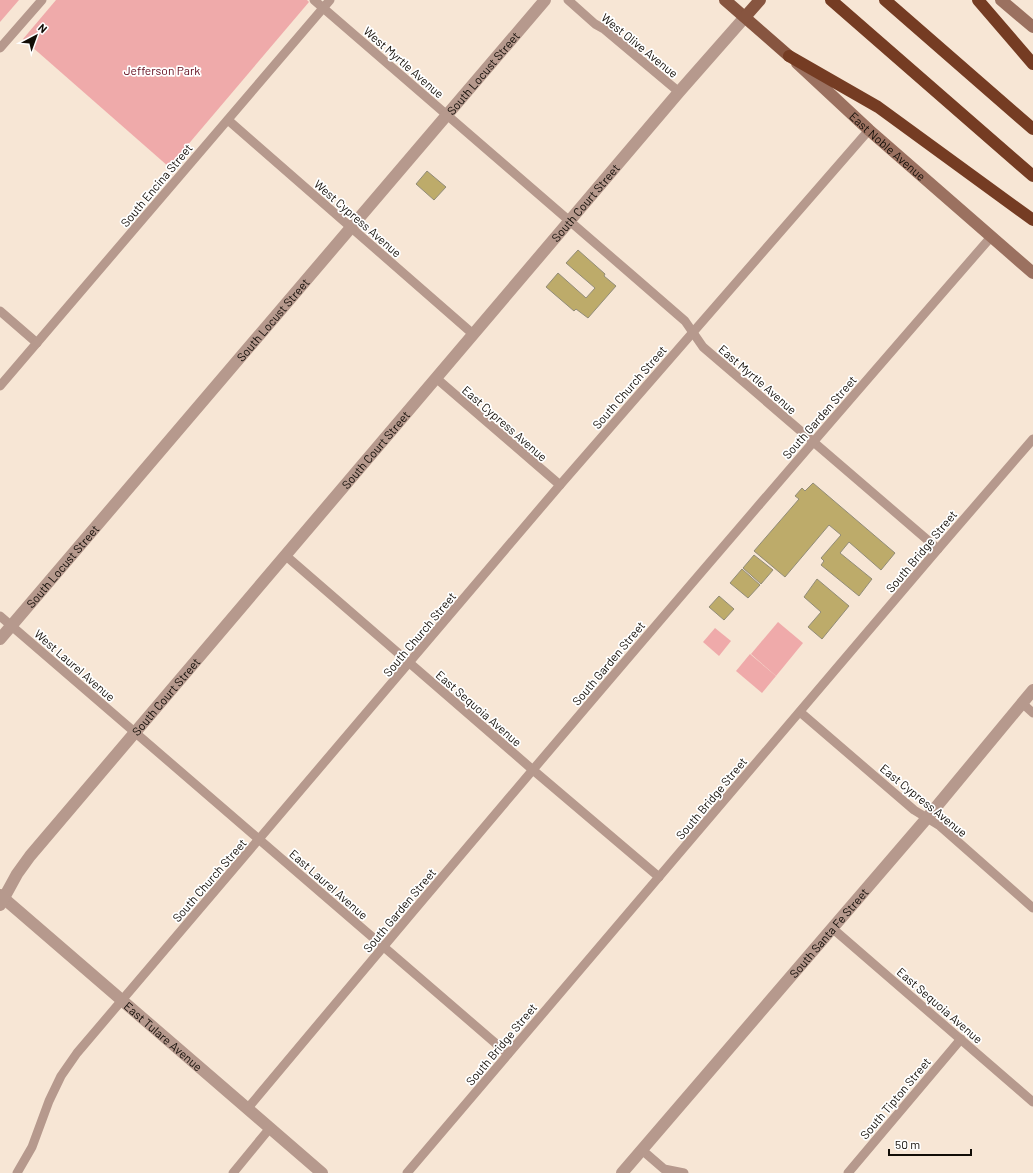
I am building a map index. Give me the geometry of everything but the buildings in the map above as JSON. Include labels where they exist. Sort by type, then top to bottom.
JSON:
[{"type":"highway","points":[[831,0],[1033,176]]},
{"type":"highway","points":[[885,0],[1033,130]]},
{"type":"highway","points":[[978,0],[1033,64]]},
{"type":"highway","points":[[789,56],[878,108],[1033,220]]},
{"type":"main road","name":"East Noble Avenue","points":[[725,0],[789,56],[869,130],[1033,273]]},
{"type":"main road","name":"South Court Street","points":[[745,17],[760,0]]},
{"type":"main road","points":[[1001,0],[1033,27]]},
{"type":"street","points":[[0,48],[42,0]]},
{"type":"street","name":"West Myrtle Avenue","points":[[314,0],[570,220]]},
{"type":"street","name":"South Encina Street","points":[[0,386],[330,0]]},
{"type":"street","name":"South Locust Street","points":[[0,639],[545,0]]},
{"type":"street","name":"West Olive Avenue","points":[[568,0],[595,24],[604,29],[679,92]]},
{"type":"street","name":"South Court Street","points":[[1,900],[30,856],[134,732],[679,92],[745,17]]},
{"type":"street","name":"West Cypress Avenue","points":[[228,120],[473,334]]},
{"type":"street","name":"South Church Street","points":[[17,1173],[32,1147],[49,1101],[61,1076],[77,1053],[560,486],[869,130]]},
{"type":"street","name":"East Myrtle Avenue","points":[[570,220],[685,321],[703,347],[938,549]]},
{"type":"street","name":"South Garden Street","points":[[248,1108],[532,770],[813,441],[991,237]]},
{"type":"street","points":[[0,311],[37,343]]},
{"type":"street","name":"East Cypress Avenue","points":[[436,378],[560,486]]},
{"type":"street","name":"South Bridge Street","points":[[407,1173],[1033,439]]},
{"type":"street","name":"East Sequoia Avenue","points":[[285,555],[532,770],[659,877]]},
{"type":"street","name":"West Laurel Avenue","points":[[0,616],[134,732]]},
{"type":"street","name":"South Santa Fe Street","points":[[622,1173],[927,818],[1033,690]]},
{"type":"street","points":[[1022,703],[1033,713]]},
{"type":"street","name":"East Cypress Avenue","points":[[800,712],[914,810],[940,826],[1033,908]]},
{"type":"street","name":"East Laurel Avenue","points":[[134,732],[508,1054]]},
{"type":"street","name":"East Tulare Avenue","points":[[1,900],[122,999],[322,1173]]},
{"type":"street","name":"East Sequoia Avenue","points":[[832,928],[1033,1102]]},
{"type":"street","name":"South Tipton Street","points":[[848,1173],[961,1039]]},
{"type":"street","points":[[233,1173],[270,1128]]},
{"type":"street","points":[[642,1150],[664,1169],[684,1173]]},
{"type":"green space","points":[[0,0],[19,0],[0,22]]},
{"type":"green space","name":"Jefferson Park","points":[[56,0],[307,0],[309,2],[169,167],[23,39]]},
{"type":"green space","points":[[778,622],[803,643],[776,676],[751,654]]},
{"type":"green space","points":[[715,628],[731,641],[719,656],[703,642]]},
{"type":"green space","points":[[750,654],[776,676],[762,693],[736,671]]}]
